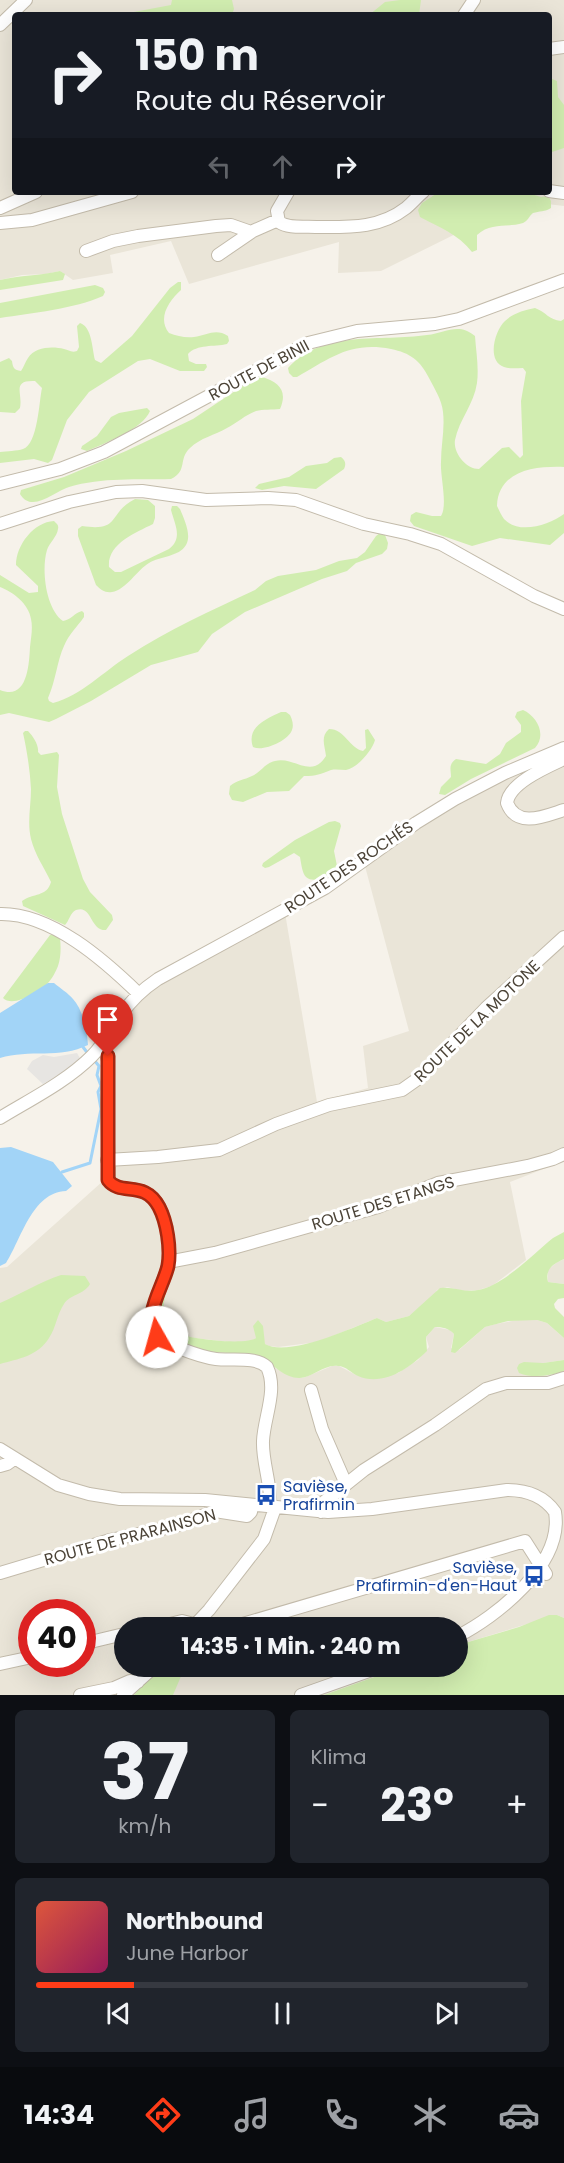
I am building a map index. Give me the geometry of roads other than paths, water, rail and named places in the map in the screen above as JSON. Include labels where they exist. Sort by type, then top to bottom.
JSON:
[{"type":"street","points":[[14,12],[26,0]]},
{"type":"street","points":[[0,25],[12,13]]},
{"type":"street","points":[[0,208],[29,195]]},
{"type":"street","points":[[0,223],[32,220],[121,195]]},
{"type":"street","points":[[286,195],[277,211],[278,220],[283,225],[290,226],[370,226],[397,213],[419,195]]},
{"type":"street","points":[[218,255],[251,232],[278,220]]},
{"type":"street","points":[[86,251],[131,237],[210,226],[231,225],[251,232]]},
{"type":"street","name":"ROUTE DE BINII","points":[[0,484],[60,469],[104,452],[308,343],[357,331],[435,324],[459,319],[564,280]]},
{"type":"street","points":[[0,524],[69,502],[116,492],[142,491],[216,501],[262,498],[296,500],[364,524],[431,540],[534,596],[564,609]]},
{"type":"street","name":"ROUTE DES ROCHÉS","points":[[0,1118],[86,1062],[102,1045],[121,1015],[139,994],[166,974],[325,888],[416,823],[455,799],[505,773],[564,748]]},
{"type":"street","points":[[564,759],[520,784],[509,794],[507,803],[512,813],[528,819],[564,810]]},
{"type":"street","points":[[0,914],[21,916],[53,927],[83,947],[139,994]]},
{"type":"street","name":"ROUTE DE LA MOTONE","points":[[107,1160],[219,1150],[276,1124],[328,1105],[402,1090],[419,1078],[486,1008],[564,937]]},
{"type":"street","points":[[102,1045],[107,1053],[108,1061],[108,1177],[111,1184],[141,1190],[152,1198],[164,1220],[168,1263],[154,1304],[152,1327],[157,1337],[209,1358],[259,1362],[265,1365],[268,1371],[269,1408],[263,1440],[272,1507],[264,1539],[202,1617]]},
{"type":"street","name":"ROUTE DES ETANGS","points":[[168,1263],[378,1207],[438,1183],[528,1166],[564,1154]]},
{"type":"street","points":[[321,1512],[322,1503],[369,1466],[489,1388],[506,1383],[548,1383],[564,1378]]},
{"type":"street","points":[[311,1390],[322,1429],[346,1484]]},
{"type":"street","points":[[0,1449],[58,1485],[89,1494],[130,1500],[205,1500],[321,1512],[372,1509],[507,1490],[528,1492],[546,1502],[554,1512],[561,1527],[560,1553],[555,1564],[546,1574],[496,1614],[468,1629]]},
{"type":"street","points":[[0,1466],[14,1459]]},
{"type":"street","name":"ROUTE DE PRARAINSON","points":[[0,1573],[110,1540],[176,1526],[215,1511],[247,1516],[252,1505]]},
{"type":"street","points":[[266,1617],[525,1541],[546,1574]]},
{"type":"street","points":[[96,1641],[114,1636]]},
{"type":"street","points":[[0,1664],[18,1660]]},
{"type":"street","points":[[123,1695],[143,1677]]},
{"type":"street","points":[[301,1695],[352,1677]]},
{"type":"street","points":[[81,1695],[138,1682]]},
{"type":"water","points":[[48,983],[54,983],[76,1004],[84,1020],[88,1045],[67,1052],[22,1054],[0,1058],[0,1013]]},
{"type":"water","points":[[11,1147],[53,1162],[72,1186],[66,1191],[54,1193],[44,1199],[29,1219],[6,1263],[0,1266],[0,1148]]},
{"type":"waterway","points":[[83,1047],[89,1055]]},
{"type":"waterway","points":[[62,1172],[90,1163],[101,1109],[98,1092],[101,1086],[97,1075],[99,1066],[94,1060]]},
{"type":"place","name":"Savièse, Prafirmin","points":[[266,1495]]},
{"type":"place","name":"Savièse, Prafirmin-d'en-Haut","points":[[534,1576]]}]
